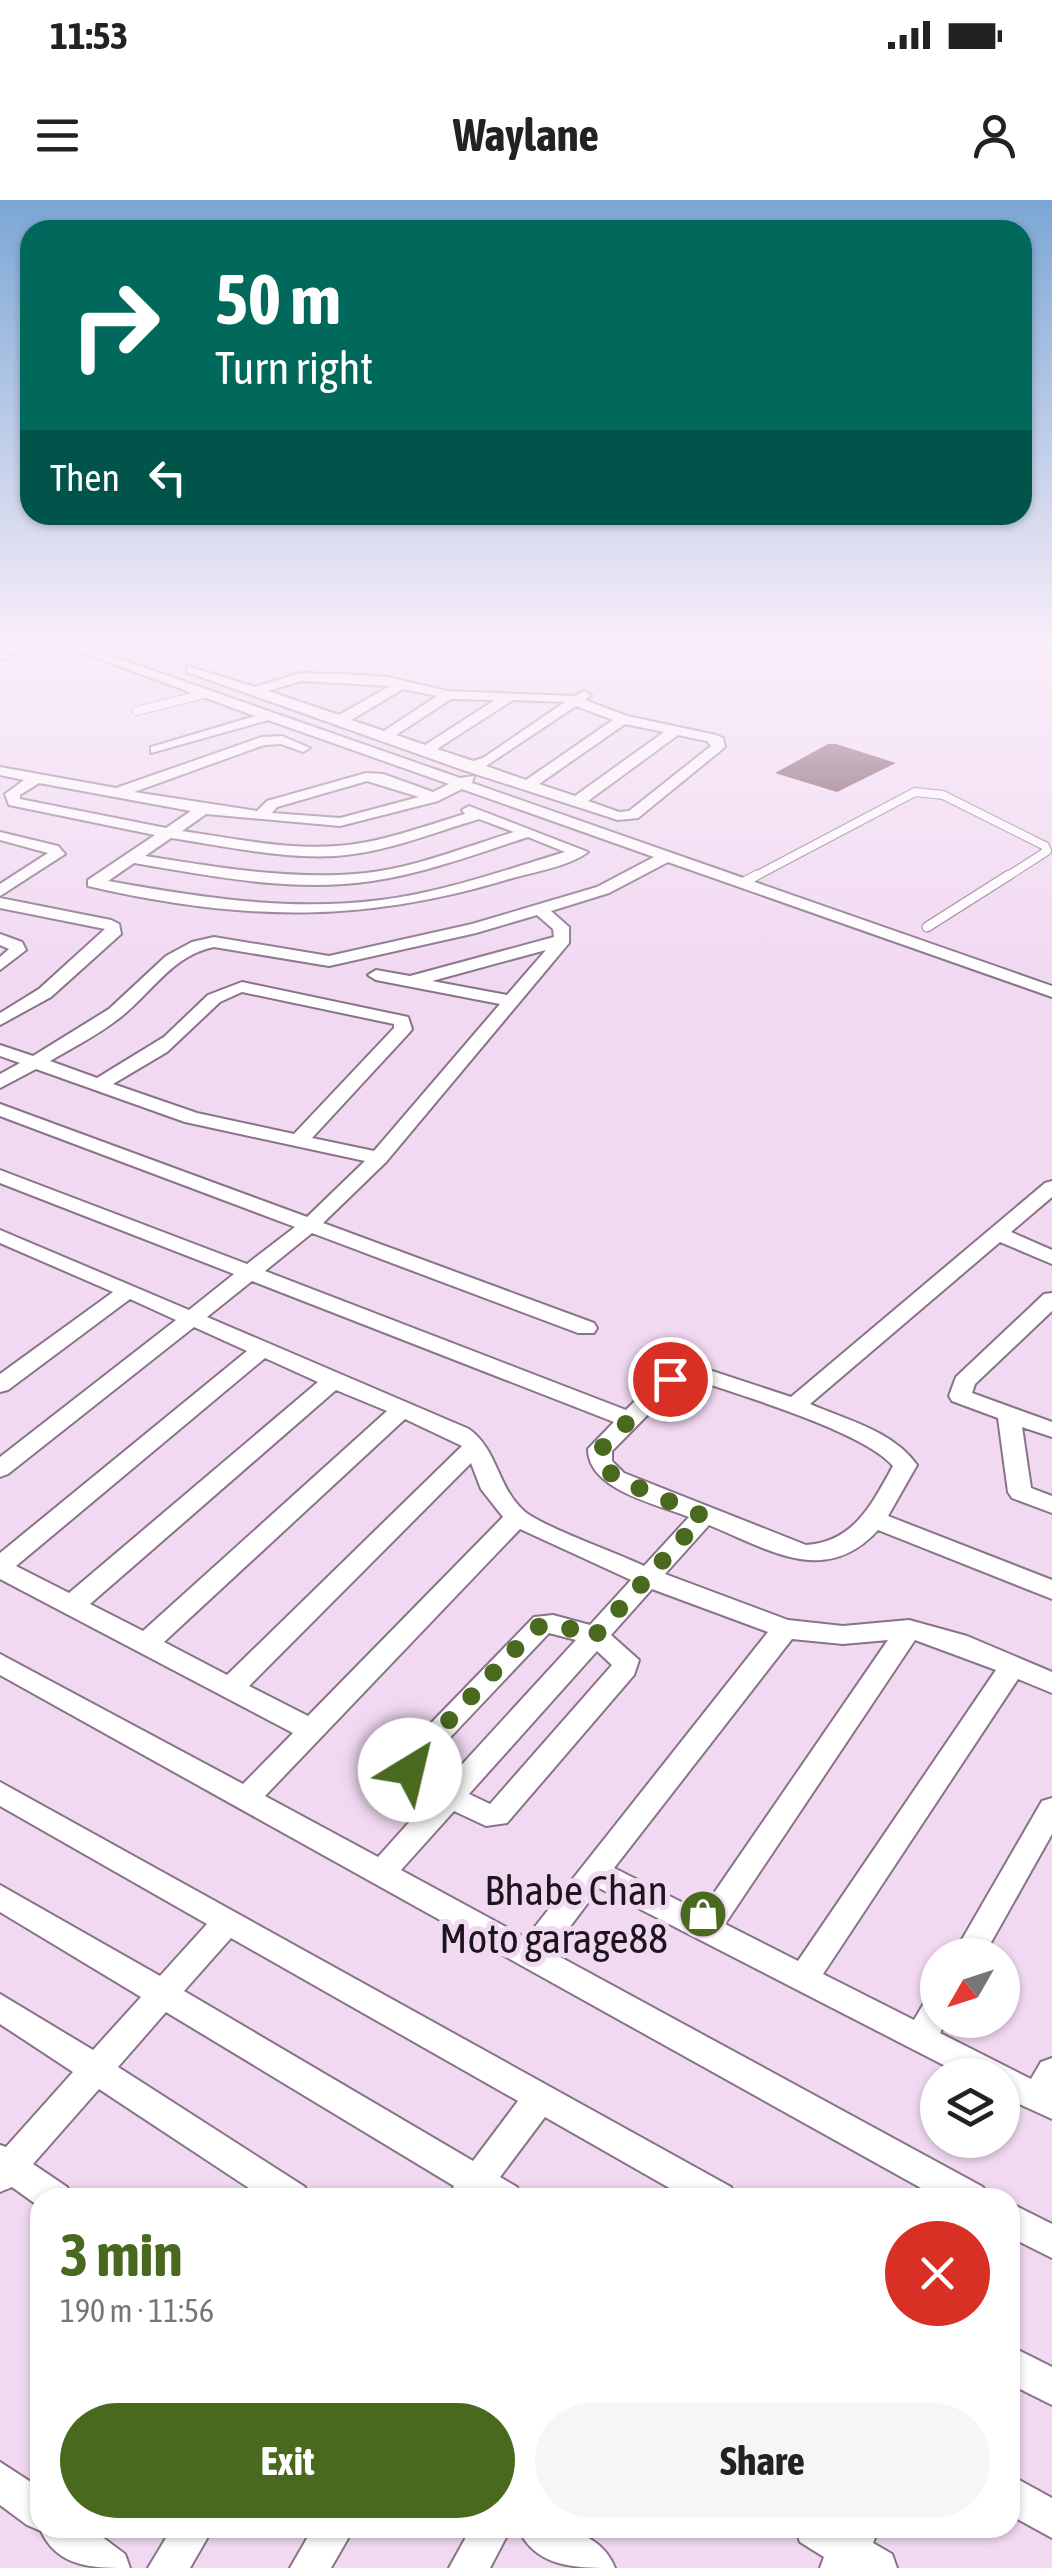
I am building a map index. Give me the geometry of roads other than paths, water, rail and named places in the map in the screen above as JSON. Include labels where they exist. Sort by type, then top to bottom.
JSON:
[{"type":"street","points":[[117,793],[221,756]]},
{"type":"street","points":[[234,756],[256,765]]},
{"type":"street","points":[[383,756],[1052,992]]},
{"type":"street","points":[[445,756],[618,816],[633,815],[707,756]]},
{"type":"street","points":[[0,771],[204,808],[340,822],[422,797],[497,756]]},
{"type":"street","points":[[528,785],[570,756]]},
{"type":"street","points":[[577,802],[641,756]]},
{"type":"street","points":[[178,770],[208,781]]},
{"type":"street","points":[[38,777],[12,794],[14,802],[168,833],[293,850],[337,851],[381,844],[480,814]]},
{"type":"street","points":[[204,808],[94,883],[228,906],[362,906],[446,893],[580,852],[366,777],[272,804],[260,816]]},
{"type":"street","points":[[132,858],[254,877],[327,880],[400,872],[529,832]]},
{"type":"street","points":[[0,836],[53,849],[56,854],[0,890]]},
{"type":"street","points":[[0,1082],[115,1013],[180,950],[195,944],[214,942],[329,961],[539,910],[603,890],[667,856]]},
{"type":"street","points":[[0,871],[22,876]]},
{"type":"street","points":[[0,903],[105,922],[113,928],[113,934],[45,992],[0,1020]]},
{"type":"street","points":[[0,1469],[309,1226],[379,1158],[563,940],[562,927],[539,910]]},
{"type":"street","points":[[0,940],[16,945],[18,950],[0,965]]},
{"type":"street","points":[[412,980],[563,940]]},
{"type":"street","points":[[376,975],[511,1001]]},
{"type":"street","points":[[98,1086],[178,1035],[216,994],[227,989],[242,987],[402,1021],[403,1029],[298,1141]]},
{"type":"street","points":[[0,1050],[192,1118],[379,1158]]},
{"type":"street","points":[[4,1116],[586,1328]]},
{"type":"street","points":[[0,1176],[630,1420]]},
{"type":"street","points":[[794,1406],[1052,1186]]},
{"type":"street","points":[[997,1233],[1052,1258]]},
{"type":"street","points":[[0,1236],[193,1317],[260,1351],[461,1434],[476,1445],[492,1489],[516,1518],[646,1577],[785,1629],[843,1635],[909,1630],[958,1643],[1052,1682]]},
{"type":"street","points":[[0,1385],[129,1290]]},
{"type":"street","points":[[1050,1427],[960,1396],[964,1382],[1052,1299]]},
{"type":"street","points":[[260,1351],[0,1567],[312,1730]]},
{"type":"street","points":[[700,1374],[794,1406],[890,1447],[906,1465],[875,1520],[847,1545],[829,1554],[804,1554],[703,1516],[616,1478],[600,1463],[600,1450],[670,1379],[700,1374]]},
{"type":"street","points":[[72,1606],[333,1381]]},
{"type":"street","points":[[145,1644],[402,1410]]},
{"type":"street","points":[[1009,1414],[1020,1492],[1052,1505]]},
{"type":"street","points":[[230,1688],[476,1445]]},
{"type":"street","points":[[380,1874],[703,1516]]},
{"type":"street","points":[[246,1798],[516,1518]]},
{"type":"street","points":[[875,1520],[1052,1590]]},
{"type":"street","points":[[543,1623],[556,1623],[618,1652],[626,1660],[625,1668],[497,1816],[486,1815],[450,1798],[416,1779],[410,1770],[412,1760],[533,1630],[543,1623]]},
{"type":"street","points":[[530,1956],[785,1629]]},
{"type":"street","points":[[706,1929],[909,1630]]},
{"type":"street","points":[[0,1663],[953,2188]]},
{"type":"street","points":[[804,1979],[1013,1666]]},
{"type":"street","points":[[2,1798],[702,2188]]},
{"type":"street","points":[[978,1938],[1052,1810]]},
{"type":"street","points":[[594,1872],[959,2058]]},
{"type":"street","points":[[0,1897],[476,2188]]},
{"type":"street","points":[[38,2188],[3,2168],[227,1922]]},
{"type":"street","points":[[0,2007],[276,2188]]},
{"type":"street","points":[[1020,2085],[1047,2092]]},
{"type":"street","points":[[485,2188],[541,2096]]},
{"type":"street","points":[[1020,2224],[1052,2242]]},
{"type":"street","points":[[1020,2369],[1052,2387]]},
{"type":"street","points":[[0,2481],[30,2504]]},
{"type":"street","points":[[1020,2500],[1052,2519]]},
{"type":"street","points":[[72,2538],[111,2568]]},
{"type":"street","points":[[168,2568],[188,2538]]},
{"type":"street","points":[[309,2568],[328,2538]]},
{"type":"street","points":[[468,2568],[486,2538]]},
{"type":"street","points":[[552,2538],[596,2568]]},
{"type":"street","points":[[831,2538],[856,2553]]},
{"type":"lane","points":[[742,883],[915,792],[944,795],[1045,846],[1047,851],[927,926]]},
{"type":"place","name":"Bhabe Chan Moto garage88","points":[[703,1914]]}]
